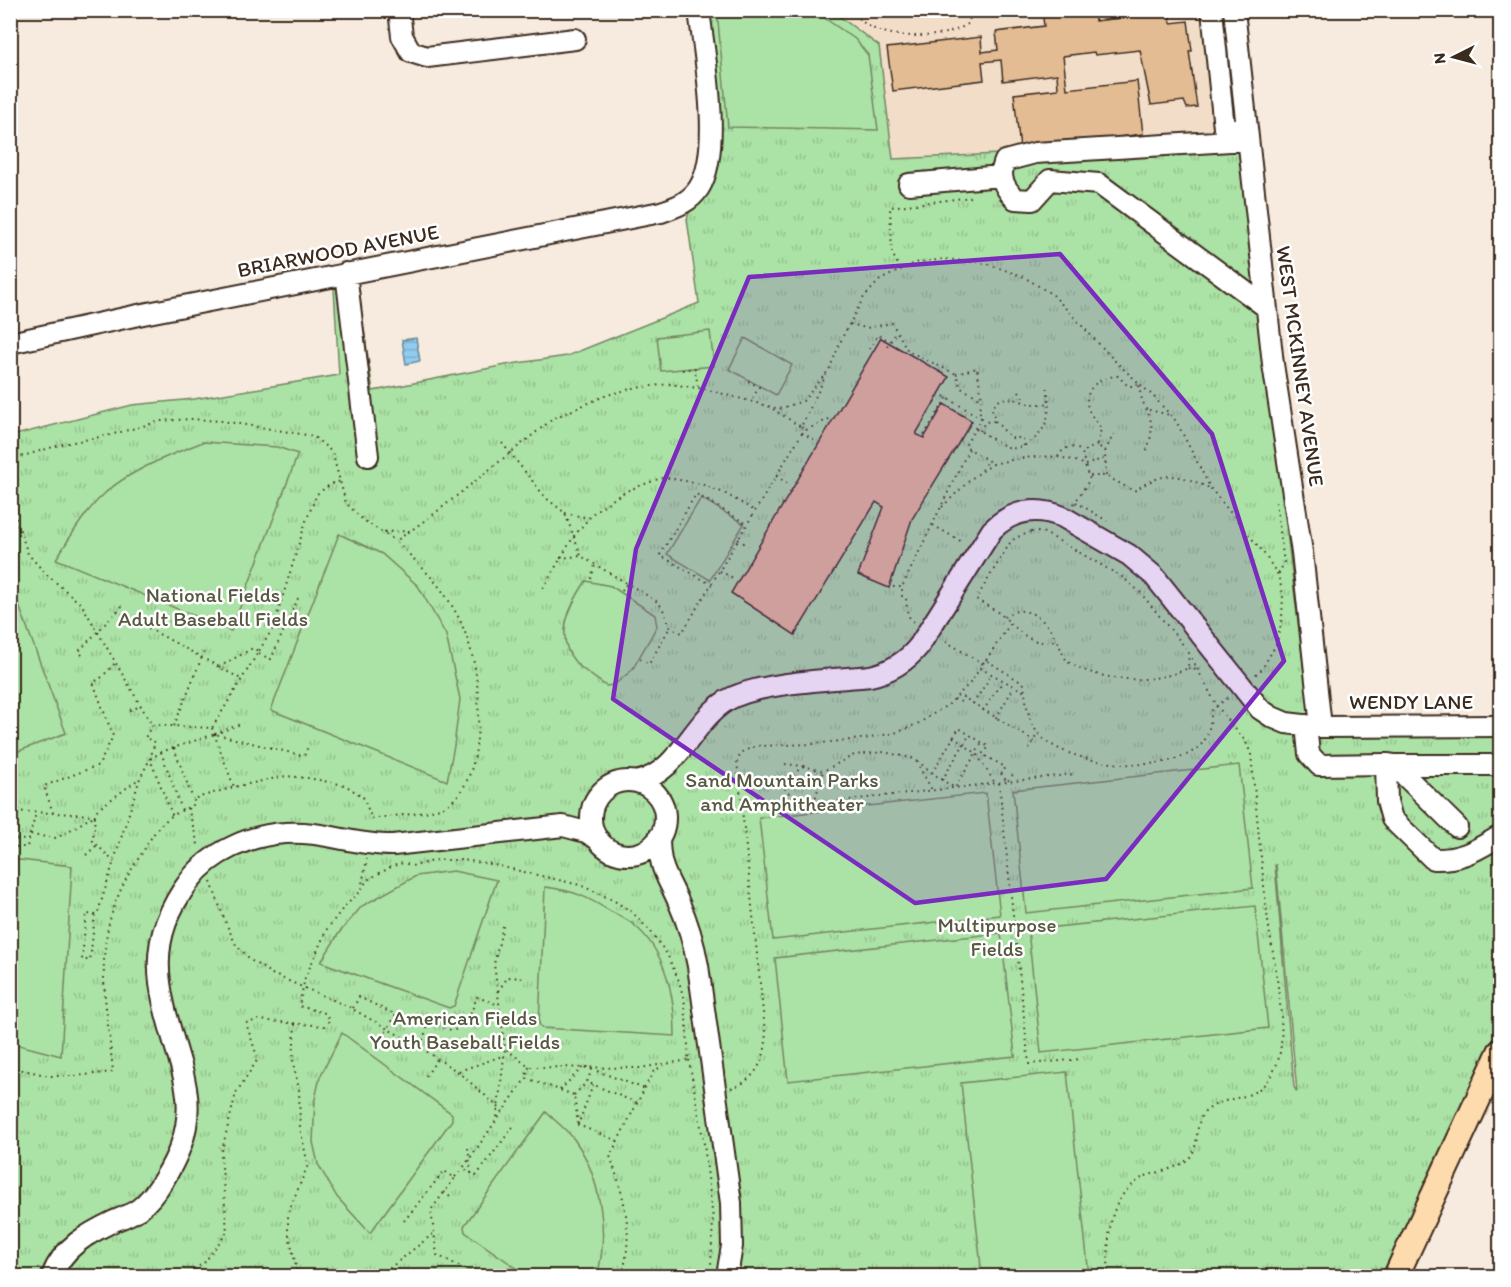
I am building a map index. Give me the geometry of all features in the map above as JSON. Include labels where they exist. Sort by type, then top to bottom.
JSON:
[{"type":"main road","points":[[1396,1276],[1498,1061]]},
{"type":"street","points":[[399,10],[402,36],[411,52],[427,57],[575,39]]},
{"type":"street","name":"BRIARWOOD AVENUE","points":[[10,343],[346,273],[661,212],[676,207],[689,199],[699,187],[708,157],[711,109],[699,10]]},
{"type":"street","points":[[1212,10],[1224,128],[1246,135]]},
{"type":"street","name":"WEST MCKINNEY AVENUE","points":[[1234,10],[1273,364],[1302,552],[1314,726],[1309,754],[1319,765],[1500,765]]},
{"type":"street","points":[[1246,135],[1035,153],[1005,161],[1001,176],[1005,188],[1015,199],[1032,200],[1050,180],[1100,184],[1266,307]]},
{"type":"street","points":[[909,184],[1001,176]]},
{"type":"street","points":[[346,273],[368,456]]},
{"type":"street","name":"WENDY LANE","points":[[668,766],[705,720],[732,698],[761,688],[880,674],[912,655],[992,530],[1001,521],[1021,512],[1042,511],[1063,517],[1143,565],[1165,588],[1260,709],[1272,717],[1286,723],[1314,726],[1500,726]]},
{"type":"street","points":[[1390,764],[1457,827]]},
{"type":"street","points":[[1390,764],[1387,801],[1392,819],[1433,859],[1451,859],[1466,855],[1500,836]]},
{"type":"street","points":[[599,840],[591,822],[594,805],[604,789],[615,783],[647,780],[668,766]]},
{"type":"street","points":[[661,802],[668,766]]},
{"type":"street","points":[[636,782],[651,789],[664,810],[664,823],[659,837],[661,867],[679,902],[694,943],[731,1203],[732,1246],[719,1274]]},
{"type":"street","points":[[563,826],[594,805]]},
{"type":"street","points":[[52,1276],[57,1263],[78,1240],[140,1208],[165,1179],[182,1143],[187,1125],[188,1093],[160,994],[158,955],[161,934],[177,897],[195,873],[205,864],[239,844],[279,833],[302,832],[369,845],[393,846],[563,826],[585,832],[610,850],[634,855],[664,874]]},
{"type":"street","points":[[634,855],[645,851],[659,837]]},
{"type":"path","points":[[850,10],[862,22],[877,30],[896,34],[933,35],[955,31],[966,26],[969,23],[971,10]]},
{"type":"path","points":[[900,269],[892,253],[890,207],[981,195]]},
{"type":"path","points":[[801,427],[864,297],[880,280],[915,263],[945,259],[988,264],[1024,277],[1053,295],[1176,420],[1210,489],[1263,552],[1278,575],[1283,594],[1282,619],[1277,643],[1262,669],[1212,710],[1209,731],[1195,750],[1168,761],[1142,763],[1091,760],[1059,750],[1038,733],[1029,716],[1024,684],[986,660]]},
{"type":"path","points":[[850,324],[866,328],[892,323],[908,351],[956,374],[977,368],[982,399],[981,418],[965,446],[993,465]]},
{"type":"path","points":[[887,346],[896,333]]},
{"type":"path","points":[[869,349],[878,335],[890,341]]},
{"type":"path","points":[[682,370],[695,368],[698,388]]},
{"type":"path","points":[[396,541],[554,418],[607,395],[634,388],[670,384],[698,388],[779,409],[803,401],[829,370]]},
{"type":"path","points":[[956,374],[961,388],[982,399]]},
{"type":"path","points":[[1097,445],[1101,429],[1090,414],[1087,403],[1090,390],[1098,381],[1107,376],[1118,376],[1128,386],[1135,386],[1139,383]]},
{"type":"path","points":[[748,381],[759,387],[751,401]]},
{"type":"path","points":[[1139,383],[1141,399],[1153,425],[1146,452]]},
{"type":"path","points":[[976,429],[1010,448],[1024,446],[1037,438],[1046,424],[1050,403],[1047,388]]},
{"type":"path","points":[[1019,391],[1024,401]]},
{"type":"path","points":[[924,435],[946,397],[985,422]]},
{"type":"path","points":[[1024,446],[1023,438],[1011,438],[995,421],[992,410],[996,401],[1008,399],[1034,404],[1050,403]]},
{"type":"path","points":[[765,405],[806,430]]},
{"type":"path","points":[[1148,410],[1170,415]]},
{"type":"path","points":[[565,513],[581,556],[655,600],[662,607],[670,627],[682,633],[802,433],[831,418]]},
{"type":"path","points":[[10,460],[63,444],[110,435],[161,421],[191,419],[222,421],[314,436],[332,452],[346,503],[363,520],[396,541],[440,588],[460,621],[472,652],[478,681],[479,721],[475,757],[461,792],[449,803],[423,812],[372,819],[363,797],[345,785],[286,776],[234,787],[193,799]]},
{"type":"path","points":[[985,422],[995,421]]},
{"type":"path","points":[[980,431],[985,422]]},
{"type":"path","points":[[802,433],[817,441]]},
{"type":"path","points":[[1106,476],[1105,451],[1114,435]]},
{"type":"path","points":[[502,442],[546,498],[565,513],[588,518]]},
{"type":"path","points":[[1097,445],[1105,451]]},
{"type":"path","points":[[1082,452],[1097,445]]},
{"type":"path","points":[[1058,457],[1065,448],[1071,446],[1077,448],[1082,452],[1088,476],[1106,476],[1134,491],[1148,482],[1169,475],[1190,479],[1210,489]]},
{"type":"path","points":[[969,449],[902,587],[902,596],[906,598],[910,619],[983,664]]},
{"type":"path","points":[[962,451],[966,453]]},
{"type":"path","points":[[939,512],[956,492],[993,465],[1024,457],[1058,457],[1073,459],[1085,465],[1106,458]]},
{"type":"path","points":[[980,473],[987,461]]},
{"type":"path","points":[[776,476],[787,483]]},
{"type":"path","points":[[543,588],[574,536],[588,518],[626,491],[664,478],[701,484],[724,493],[755,511]]},
{"type":"path","points":[[212,728],[273,628],[306,521],[317,494],[331,484],[341,481]]},
{"type":"path","points":[[712,585],[660,555],[696,494],[747,524]]},
{"type":"path","points":[[10,501],[28,554],[82,605],[152,725]]},
{"type":"path","points":[[1076,502],[1112,524]]},
{"type":"path","points":[[384,532],[411,531]]},
{"type":"path","points":[[1057,640],[1050,642],[1034,640],[1017,631],[1004,617],[976,599],[1006,548],[1015,538],[1023,534],[1042,532],[1122,577],[1139,591],[1189,652],[1217,706],[1246,742],[1251,754],[1282,1047],[1276,1067],[1264,1085],[1250,1096],[1220,1104],[1206,1111],[1199,1122],[1197,1141],[1190,1156],[1176,1167],[1142,1177],[1121,1195],[1110,1221],[1108,1276]]},
{"type":"path","points":[[738,539],[747,546]]},
{"type":"path","points":[[560,558],[581,556]]},
{"type":"path","points":[[591,579],[595,565]]},
{"type":"path","points":[[720,571],[735,579]]},
{"type":"path","points":[[54,581],[56,576]]},
{"type":"path","points":[[622,591],[627,583]]},
{"type":"path","points":[[893,587],[902,587]]},
{"type":"path","points":[[267,591],[266,594],[281,599]]},
{"type":"path","points":[[219,667],[253,648],[271,659],[299,596]]},
{"type":"path","points":[[82,655],[79,651],[124,604]]},
{"type":"path","points":[[1004,617],[1017,611],[1031,614],[1052,629],[1068,663],[1085,671],[1107,677],[1128,679],[1167,675],[1188,668],[1200,671]]},
{"type":"path","points":[[117,612],[241,680]]},
{"type":"path","points":[[715,1090],[733,1088],[744,1083],[758,1069],[765,1054],[766,1041],[754,913],[739,795],[737,761],[742,752],[756,746],[812,744],[870,738],[898,732],[938,712],[954,699],[970,683],[1010,624]]},
{"type":"path","points":[[266,626],[283,632]]},
{"type":"path","points":[[640,659],[649,664],[670,627]]},
{"type":"path","points":[[174,726],[204,652]]},
{"type":"path","points":[[1188,668],[1189,652]]},
{"type":"path","points":[[53,813],[44,786],[99,765],[113,736],[93,682],[100,679],[116,662]]},
{"type":"path","points":[[980,667],[1025,692]]},
{"type":"path","points":[[973,704],[992,674]]},
{"type":"path","points":[[983,711],[1003,681]]},
{"type":"path","points":[[996,718],[1014,687]]},
{"type":"path","points":[[954,699],[961,702],[963,697],[1034,741]]},
{"type":"path","points":[[130,710],[141,706]]},
{"type":"path","points":[[150,759],[161,752],[243,723]]},
{"type":"path","points":[[152,725],[212,728]]},
{"type":"path","points":[[95,915],[86,914],[82,960],[90,960],[95,915],[97,915],[140,778],[150,759],[155,742],[145,738],[152,725]]},
{"type":"path","points":[[212,728],[234,787]]},
{"type":"path","points":[[932,773],[959,728],[989,747],[982,754],[1005,768],[1001,773],[1007,782]]},
{"type":"path","points":[[1029,749],[1038,733]]},
{"type":"path","points":[[215,734],[304,756],[309,744]]},
{"type":"path","points":[[942,780],[970,734]]},
{"type":"path","points":[[953,737],[976,753],[997,783],[1029,1064],[1081,1059]]},
{"type":"path","points":[[955,788],[982,742]]},
{"type":"path","points":[[10,1066],[50,1076],[113,1072],[102,983],[103,948],[111,915],[123,883],[164,822],[195,803],[174,748]]},
{"type":"path","points":[[161,752],[182,810]]},
{"type":"path","points":[[785,764],[823,771],[854,755],[884,752],[915,759],[955,788]]},
{"type":"path","points":[[150,759],[173,817]]},
{"type":"path","points":[[915,759],[932,790]]},
{"type":"path","points":[[803,766],[785,782],[785,790],[806,804],[1075,774]]},
{"type":"path","points":[[813,804],[823,771]]},
{"type":"path","points":[[1007,782],[1014,773]]},
{"type":"path","points":[[114,862],[93,841],[95,815],[97,810],[140,778]]},
{"type":"path","points":[[10,796],[14,795],[20,812]]},
{"type":"path","points":[[188,808],[225,921],[236,945],[252,961],[272,974],[352,1009],[420,1047],[458,1072],[503,1111]]},
{"type":"path","points":[[10,811],[95,815]]},
{"type":"path","points":[[10,847],[27,847],[36,813]]},
{"type":"path","points":[[30,835],[57,838],[95,815]]},
{"type":"path","points":[[10,839],[28,840]]},
{"type":"path","points":[[86,855],[97,845]]},
{"type":"path","points":[[184,1276],[204,1263],[227,1232],[221,1154],[236,1093],[258,1059],[246,1023],[259,1020],[324,1026],[330,1020],[325,1013],[299,1006],[305,978],[327,929],[344,907],[360,892],[367,880],[403,863],[414,866],[437,860],[490,864],[580,885],[613,900],[632,912],[667,954],[679,981],[685,1004],[690,1060],[704,1144],[719,1274]]},
{"type":"path","points":[[497,1119],[505,1048],[494,964],[503,926]]},
{"type":"path","points":[[498,991],[508,977],[523,978]]},
{"type":"path","points":[[352,1009],[358,997],[396,1015],[376,1046]]},
{"type":"path","points":[[420,1047],[429,1021],[453,1031],[467,1023],[477,997],[499,1005]]},
{"type":"path","points":[[295,1024],[293,1063],[299,1089],[300,1128],[308,1165],[288,1213],[288,1230],[298,1276]]},
{"type":"path","points":[[505,1048],[529,1067],[641,1068],[690,1060]]},
{"type":"path","points":[[458,1072],[505,1055]]},
{"type":"path","points":[[426,1076],[438,1058]]},
{"type":"path","points":[[622,1276],[626,1260],[628,1222],[622,1190],[610,1156],[653,1072],[665,1064]]},
{"type":"path","points":[[584,1066],[645,1089]]},
{"type":"path","points":[[560,1090],[584,1066]]},
{"type":"path","points":[[478,1276],[437,1255],[431,1210],[503,1111],[526,1077],[529,1067]]},
{"type":"path","points":[[574,1095],[586,1082],[592,1069]]},
{"type":"path","points":[[526,1077],[574,1095]]},
{"type":"path","points":[[586,1082],[637,1103]]},
{"type":"path","points":[[578,1125],[593,1085]]},
{"type":"path","points":[[574,1095],[578,1125]]},
{"type":"path","points":[[578,1125],[618,1141]]},
{"type":"path","points":[[463,1168],[476,1176],[513,1127]]},
{"type":"path","points":[[468,1148],[471,1173]]},
{"type":"path","points":[[404,1221],[444,1171],[454,1178]]},
{"type":"path","points":[[444,1192],[453,1198]]},
{"type":"path","points":[[383,1276],[434,1233]]},
{"type":"path","points":[[489,1272],[494,1276]]},
{"type":"highlighted area","points":[[1060,254],[1212,434],[1284,661],[1106,879],[915,903],[613,699],[636,549],[749,277]]},
{"type":"shaded area","points":[[832,11],[1234,11],[1246,130],[999,154],[893,159],[879,46]]},
{"type":"green space","points":[[799,10],[817,13],[855,39],[868,55],[878,130],[728,127],[717,11]]},
{"type":"green space","name":"Sand Mountain Parks and Amphitheater","points":[[706,11],[832,11],[879,46],[893,159],[999,154],[1238,130],[1313,745],[1321,727],[1500,726],[1500,1047],[1438,1155],[1383,1276],[11,1276],[11,436],[132,405],[194,399],[339,375],[334,288],[357,283],[373,391],[511,364],[567,356],[699,303],[687,219],[721,114]],"holes":[[[1276,865],[1297,1092],[1294,1087]]]},
{"type":"green space","points":[[710,331],[714,366],[661,371],[657,337]]},
{"type":"green space","points":[[745,338],[792,365],[776,395],[729,369]]},
{"type":"green space","name":"National Fields Adult Baseball Fields","points":[[203,442],[277,447],[298,454],[231,631],[56,559],[89,510],[112,487],[150,464]]},
{"type":"green space","points":[[701,498],[744,524],[710,580],[667,554]]},
{"type":"green space","points":[[339,534],[382,554],[418,586],[446,635],[460,699],[447,781],[271,710]]},
{"type":"green space","points":[[10,581],[66,733],[11,754],[10,754]]},
{"type":"green space","points":[[586,581],[611,586],[655,615],[657,626],[632,670],[614,685],[606,686],[576,663],[566,643],[566,621],[574,600]]},
{"type":"green space","points":[[1239,765],[1253,888],[1026,913],[1013,790]]},
{"type":"green space","points":[[986,793],[1000,915],[773,940],[759,818]]},
{"type":"green space","points":[[11,859],[72,866],[61,1056],[11,1043]]},
{"type":"green space","points":[[453,871],[497,880],[454,1006],[449,1008],[321,962],[339,933],[362,906],[416,876]]},
{"type":"green space","points":[[545,887],[572,892],[586,898],[628,921],[645,936],[661,961],[666,976],[673,1006],[675,1036],[542,1028],[539,1024]]},
{"type":"green space","points":[[1255,906],[1268,1028],[1041,1053],[1028,930]]},
{"type":"green space","name":"Multipurpose Fields","points":[[1001,933],[1015,1056],[788,1081],[775,958]]},
{"type":"green space","points":[[342,1033],[452,1114],[452,1120],[370,1233],[337,1197],[318,1164],[313,1142],[315,1099],[320,1077]]},
{"type":"green space","points":[[1067,1072],[1089,1276],[982,1276],[961,1083]]},
{"type":"green space","points":[[546,1112],[573,1138],[592,1172],[602,1225],[601,1260],[597,1276],[528,1276],[465,1232],[464,1226]]},
{"type":"water","points":[[416,338],[420,361],[406,364],[402,340]]},
{"type":"building","points":[[1042,10],[1094,10],[1095,21],[1121,18],[1121,10],[1169,10],[1171,23],[1188,21],[1192,51],[1189,51],[1197,107],[1187,108],[1184,101],[1151,105],[1140,50],[1063,56],[1067,89],[1137,81],[1143,134],[1020,149],[1014,94],[1058,89],[1057,74],[1003,81],[1001,60],[982,62],[984,80],[893,91],[887,48],[981,37],[982,52],[998,50],[996,32],[1044,26]]},
{"type":"building","points":[[881,338],[949,377],[916,434],[924,438],[944,404],[972,421],[912,519],[889,588],[858,575],[884,507],[876,502],[795,635],[731,593]]},
{"type":"park label","name":"American Fields Youth Baseball Fields","points":[[465,1030]]}]
